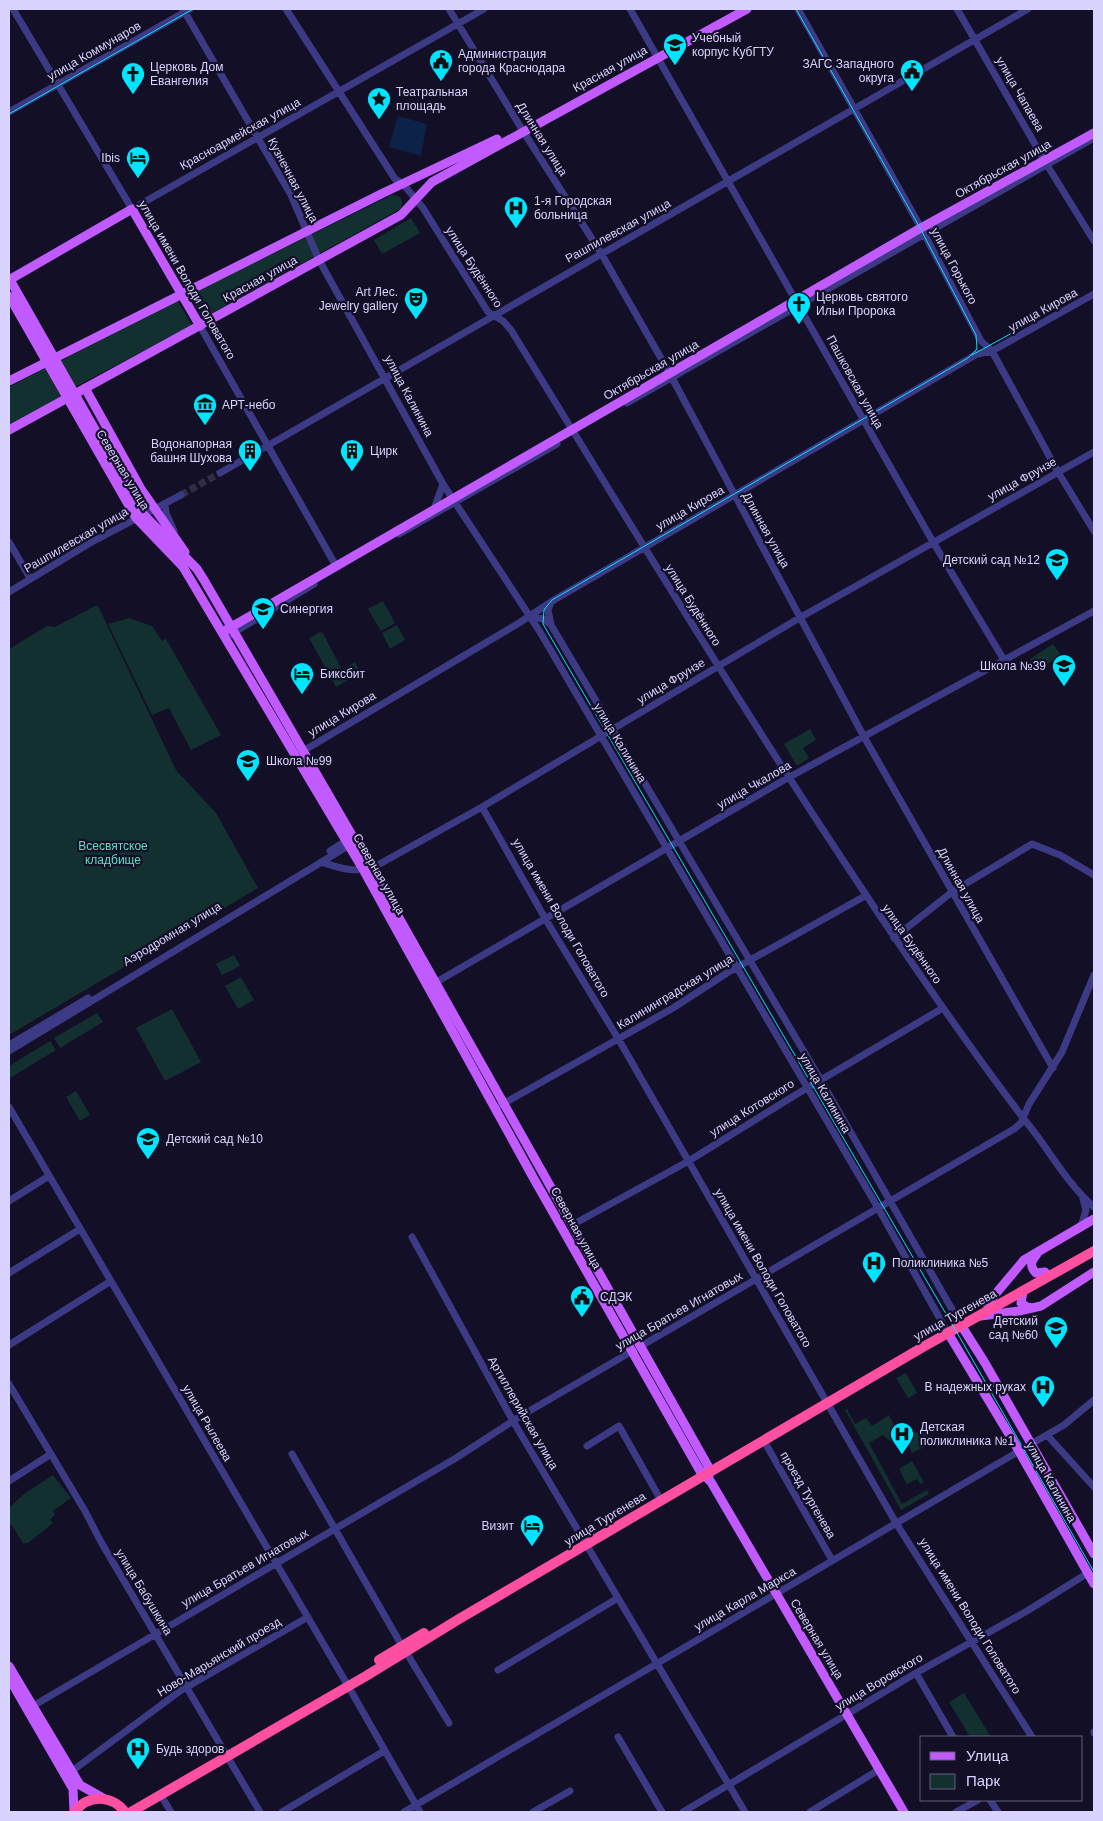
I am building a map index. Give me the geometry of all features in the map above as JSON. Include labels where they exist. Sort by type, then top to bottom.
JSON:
[{"type":"highway","name":"улица Тургенева","points":[[959,1323],[976,1317],[1090,1254]]},
{"type":"highway","name":"улица Тургенева","points":[[585,1542],[658,1495],[706,1473],[959,1323],[987,1304],[1071,1256],[1090,1254]]},
{"type":"highway","name":"улица Тургенева","points":[[125,1812],[347,1684],[585,1542],[764,1441],[825,1402]]},
{"type":"highway","name":"улица Тургенева","points":[[125,1812],[160,1794],[226,1753]]},
{"type":"highway","points":[[74,1812],[89,1800],[103,1798],[113,1802],[125,1812]]},
{"type":"main road","name":"Красная улица","points":[[9,430],[401,215],[432,182],[522,129],[736,9]]},
{"type":"main road","name":"Красная улица","points":[[655,56],[747,9]]},
{"type":"main road","name":"Красная улица","points":[[9,381],[181,293],[456,158],[522,129]]},
{"type":"main road","name":"Октябрьская улица","points":[[223,635],[434,509],[455,502],[573,431],[1046,163],[1094,133]]},
{"type":"main road","name":"Красноармейская улица","points":[[9,279],[132,209]]},
{"type":"main road","name":"улица имени Володи Головатого","points":[[132,209],[200,326]]},
{"type":"main road","name":"Северная улица","points":[[9,279],[70,396],[140,516],[183,566],[349,843],[367,869],[500,1106],[536,1162],[640,1346],[706,1473]]},
{"type":"main road","name":"Северная улица","points":[[9,296],[51,360]]},
{"type":"main road","name":"Северная улица","points":[[85,388],[155,509],[204,580],[303,751],[349,843]]},
{"type":"main road","name":"Северная улица","points":[[140,516],[193,565]]},
{"type":"main road","name":"Северная улица","points":[[500,1106],[528,1167],[632,1351],[706,1473],[904,1812]]},
{"type":"main road","points":[[528,1167],[536,1162]]},
{"type":"main road","points":[[987,1304],[1018,1266],[1094,1219]]},
{"type":"main road","points":[[1039,1252],[1031,1261],[1031,1266],[1036,1273],[1045,1272]]},
{"type":"main road","points":[[976,1317],[1035,1308],[1094,1272]]},
{"type":"main road","points":[[1023,1292],[1021,1303],[1027,1307],[1035,1308]]},
{"type":"main road","name":"улица Калинина","points":[[959,1323],[1094,1554]]},
{"type":"main road","name":"улица Калинина","points":[[946,1330],[1019,1451],[1094,1584]]},
{"type":"main road","points":[[9,1666],[80,1785],[103,1798]]},
{"type":"main road","points":[[9,1678],[73,1789],[74,1812]]},
{"type":"street","name":"улица имени Володи Головатого","points":[[13,9],[132,209]]},
{"type":"street","name":"улица Будённого","points":[[286,9],[334,85],[341,91],[395,178],[417,200],[488,312],[492,317],[503,321],[511,330],[787,778],[865,896],[1023,1118],[1081,1195],[1094,1207]]},
{"type":"street","name":"Длинная улица","points":[[449,9],[601,253],[671,376],[863,735],[1053,1068]]},
{"type":"street","name":"Красноармейская улица","points":[[132,209],[484,9]]},
{"type":"street","name":"Пашковская улица","points":[[630,9],[933,542],[1004,660]]},
{"type":"street","name":"улица Горького","points":[[798,9],[923,231],[981,341],[992,351],[1058,472],[1094,531]]},
{"type":"street","name":"улица Чапаева","points":[[957,9],[1046,163],[1094,241]]},
{"type":"street","name":"Рашпилевская улица","points":[[220,473],[386,379],[601,253],[728,182],[974,38],[1028,9]]},
{"type":"street","name":"улица Коммунаров","points":[[9,112],[186,10]]},
{"type":"street","name":"Кузнечная улица","points":[[186,10],[259,138],[308,231],[319,260]]},
{"type":"street","name":"Октябрьская улица","points":[[1046,163],[1094,138]]},
{"type":"street","points":[[456,158],[460,167]]},
{"type":"street","name":"улица Калинина","points":[[319,260],[443,484],[529,616],[601,735],[878,1208],[946,1330]]},
{"type":"street","name":"улица Кирова","points":[[303,751],[554,600],[977,354],[992,351],[1094,294]]},
{"type":"street","name":"улица имени Володи Головатого","points":[[200,326],[336,566]]},
{"type":"street","name":"улица Фрунзе","points":[[367,869],[482,807],[801,617],[1094,452]]},
{"type":"street","points":[[434,509],[443,484]]},
{"type":"street","name":"Рашпилевская улица","points":[[9,592],[30,578],[181,495]]},
{"type":"street","name":"Октябрьская улица","points":[[232,630],[455,502]]},
{"type":"street","name":"Северная улица","points":[[165,504],[166,515],[178,540]]},
{"type":"street","points":[[9,542],[30,578]]},
{"type":"street","points":[[551,625],[548,607],[554,600]]},
{"type":"street","name":"улица Чкалова","points":[[433,984],[863,735],[1094,611]]},
{"type":"street","points":[[529,616],[543,619],[551,625]]},
{"type":"street","name":"улица Калинина","points":[[551,625],[821,1080],[959,1323]]},
{"type":"street","name":"улица имени Володи Головатого","points":[[482,807],[546,920],[619,1040],[687,1162],[896,1523],[1031,1736]]},
{"type":"street","name":"Аэродромная улица","points":[[9,1051],[349,843]]},
{"type":"street","name":"Аэродромная улица","points":[[9,1045],[349,843]]},
{"type":"street","points":[[894,938],[952,892],[1032,844],[1060,855],[1094,875]]},
{"type":"street","points":[[320,862],[350,871],[367,869]]},
{"type":"street","name":"Калининградская улица","points":[[500,1106],[619,1040],[738,967],[865,896]]},
{"type":"street","name":"улица Братьев Игнатовых","points":[[38,1703],[275,1564],[512,1421],[1014,1129],[1023,1118],[1029,1104],[1062,1052],[1094,974]]},
{"type":"street","name":"улица Котовского","points":[[572,1225],[687,1162],[943,1008]]},
{"type":"street","name":"улица Рылеева","points":[[9,1107],[420,1812]]},
{"type":"street","points":[[9,1124],[16,1120]]},
{"type":"street","points":[[9,1201],[49,1176]]},
{"type":"street","points":[[1079,1229],[1084,1223],[1086,1210],[1081,1195]]},
{"type":"street","points":[[9,1273],[80,1228]]},
{"type":"street","name":"Артиллерийская улица","points":[[412,1237],[512,1421],[745,1812]]},
{"type":"street","points":[[9,1345],[110,1281]]},
{"type":"street","name":"улица Бабушкина","points":[[9,1384],[260,1812]]},
{"type":"street","name":"улица Карла Маркса","points":[[404,1812],[1064,1425],[1094,1400]]},
{"type":"street","points":[[587,1446],[619,1426],[658,1495]]},
{"type":"street","points":[[1047,1435],[1094,1487]]},
{"type":"street","name":"проезд Тургенева","points":[[764,1441],[832,1560]]},
{"type":"street","points":[[9,1481],[51,1454]]},
{"type":"street","points":[[292,1454],[404,1649],[449,1722]]},
{"type":"street","name":"улица Воровского","points":[[683,1812],[916,1672],[1027,1611],[1088,1573]]},
{"type":"street","points":[[498,1670],[618,1598]]},
{"type":"street","name":"Ново-Марьянский проезд","points":[[72,1771],[151,1711],[188,1687],[308,1618]]},
{"type":"street","points":[[916,1672],[952,1736]]},
{"type":"street","points":[[618,1737],[662,1812]]},
{"type":"street","points":[[282,1812],[384,1751]]},
{"type":"street","points":[[810,1812],[880,1769]]},
{"type":"street","points":[[533,1812],[570,1791]]},
{"type":"street","points":[[160,1794],[171,1812]]},
{"type":"street","points":[[956,1812],[976,1801]]},
{"type":"street","points":[[991,1801],[998,1812]]},
{"type":"green space","points":[[392,195],[398,196],[401,199],[400,209],[203,318],[189,295]]},
{"type":"green space","points":[[411,218],[420,233],[382,254],[374,240]]},
{"type":"green space","points":[[177,300],[192,325],[75,387],[60,361]]},
{"type":"green space","points":[[45,368],[61,397],[9,425],[9,387]]},
{"type":"green space","points":[[383,601],[395,623],[381,631],[368,609]]},
{"type":"green space","name":"Всесвятское кладбище","points":[[98,606],[176,770],[216,813],[258,888],[9,1035],[9,649],[47,626],[55,627]]},
{"type":"green space","points":[[129,618],[152,626],[162,641],[166,639],[221,735],[191,750],[169,708],[152,715],[108,624]]},
{"type":"green space","points":[[397,625],[405,640],[390,649],[382,633]]},
{"type":"green space","points":[[320,632],[323,633],[342,670],[355,662],[361,673],[336,687],[309,638]]},
{"type":"green space","points":[[1053,644],[1061,655],[1037,671],[1030,659]]},
{"type":"green space","points":[[810,729],[816,740],[803,748],[809,758],[797,766],[784,744]]},
{"type":"green space","points":[[234,955],[240,966],[222,975],[216,964]]},
{"type":"green space","points":[[241,977],[254,1000],[238,1009],[225,986]]},
{"type":"green space","points":[[172,1009],[201,1062],[165,1081],[136,1028]]},
{"type":"green space","points":[[97,1013],[103,1022],[60,1048],[54,1038]]},
{"type":"green space","points":[[50,1041],[56,1050],[10,1078],[9,1066]]},
{"type":"green space","points":[[76,1091],[90,1115],[80,1121],[66,1097]]},
{"type":"green space","points":[[906,1373],[917,1393],[908,1398],[896,1378]]},
{"type":"green space","points":[[847,1409],[855,1424],[866,1418],[872,1426],[889,1415],[905,1446],[899,1448],[883,1435],[869,1443],[902,1504],[927,1490],[929,1494],[901,1510],[845,1410]]},
{"type":"green space","points":[[922,1429],[930,1444],[912,1453],[905,1439]]},
{"type":"green space","points":[[912,1461],[924,1482],[920,1484],[917,1479],[907,1484],[899,1469]]},
{"type":"green space","points":[[53,1475],[71,1498],[53,1511],[55,1514],[50,1520],[53,1523],[28,1543],[23,1543],[9,1521],[9,1508],[24,1494]]},
{"type":"green space","points":[[964,1693],[990,1736],[969,1736],[949,1702]]},
{"type":"water","points":[[398,116],[427,124],[421,156],[389,147]]},
{"type":"tunnel","points":[[181,495],[220,473]]},
{"type":"tram line","points":[[9,114],[193,9]]},
{"type":"tram line","points":[[796,9],[919,226],[976,335],[977,349],[968,358],[552,600],[544,610],[543,624],[963,1343],[1094,1572]]},
{"type":"tram line","points":[[972,355],[1023,327]]},
{"type":"place","name":"Учебный корпус КубГТУ","points":[[675,66]]},
{"type":"place","name":"Администрация города Краснодара","points":[[441,82]]},
{"type":"place","name":"ЗАГС Западного округа","points":[[912,92]]},
{"type":"place","name":"Церковь Дом Евангелия","points":[[133,95]]},
{"type":"place","name":"Театральная площадь","points":[[379,120]]},
{"type":"place","name":"Ibis","points":[[138,179]]},
{"type":"place","name":"1-я Городская больница","points":[[516,229]]},
{"type":"place","name":"Art Лес. Jewelry gallery","points":[[416,320]]},
{"type":"place","name":"Церковь святого Ильи Пророка","points":[[799,325]]},
{"type":"place","name":"АРТ-небо","points":[[205,426]]},
{"type":"place","name":"Водонапорная башня Шухова","points":[[250,472]]},
{"type":"place","name":"Цирк","points":[[352,472]]},
{"type":"place","name":"Детский сад №12","points":[[1057,581]]},
{"type":"place","name":"Синергия","points":[[263,630]]},
{"type":"place","name":"Школа №39","points":[[1064,687]]},
{"type":"place","name":"Биксбит","points":[[302,695]]},
{"type":"place","name":"Школа №99","points":[[248,782]]},
{"type":"place","name":"Детский сад №10","points":[[148,1160]]},
{"type":"place","name":"Поликлиника №5","points":[[874,1284]]},
{"type":"place","name":"СДЭК","points":[[582,1318]]},
{"type":"place","name":"Детский сад №60","points":[[1056,1349]]},
{"type":"place","name":"В надежных руках","points":[[1043,1408]]},
{"type":"place","name":"Детская поликлиника №1","points":[[902,1455]]},
{"type":"place","name":"Визит","points":[[532,1547]]},
{"type":"place","name":"Будь здоров","points":[[138,1770]]}]
